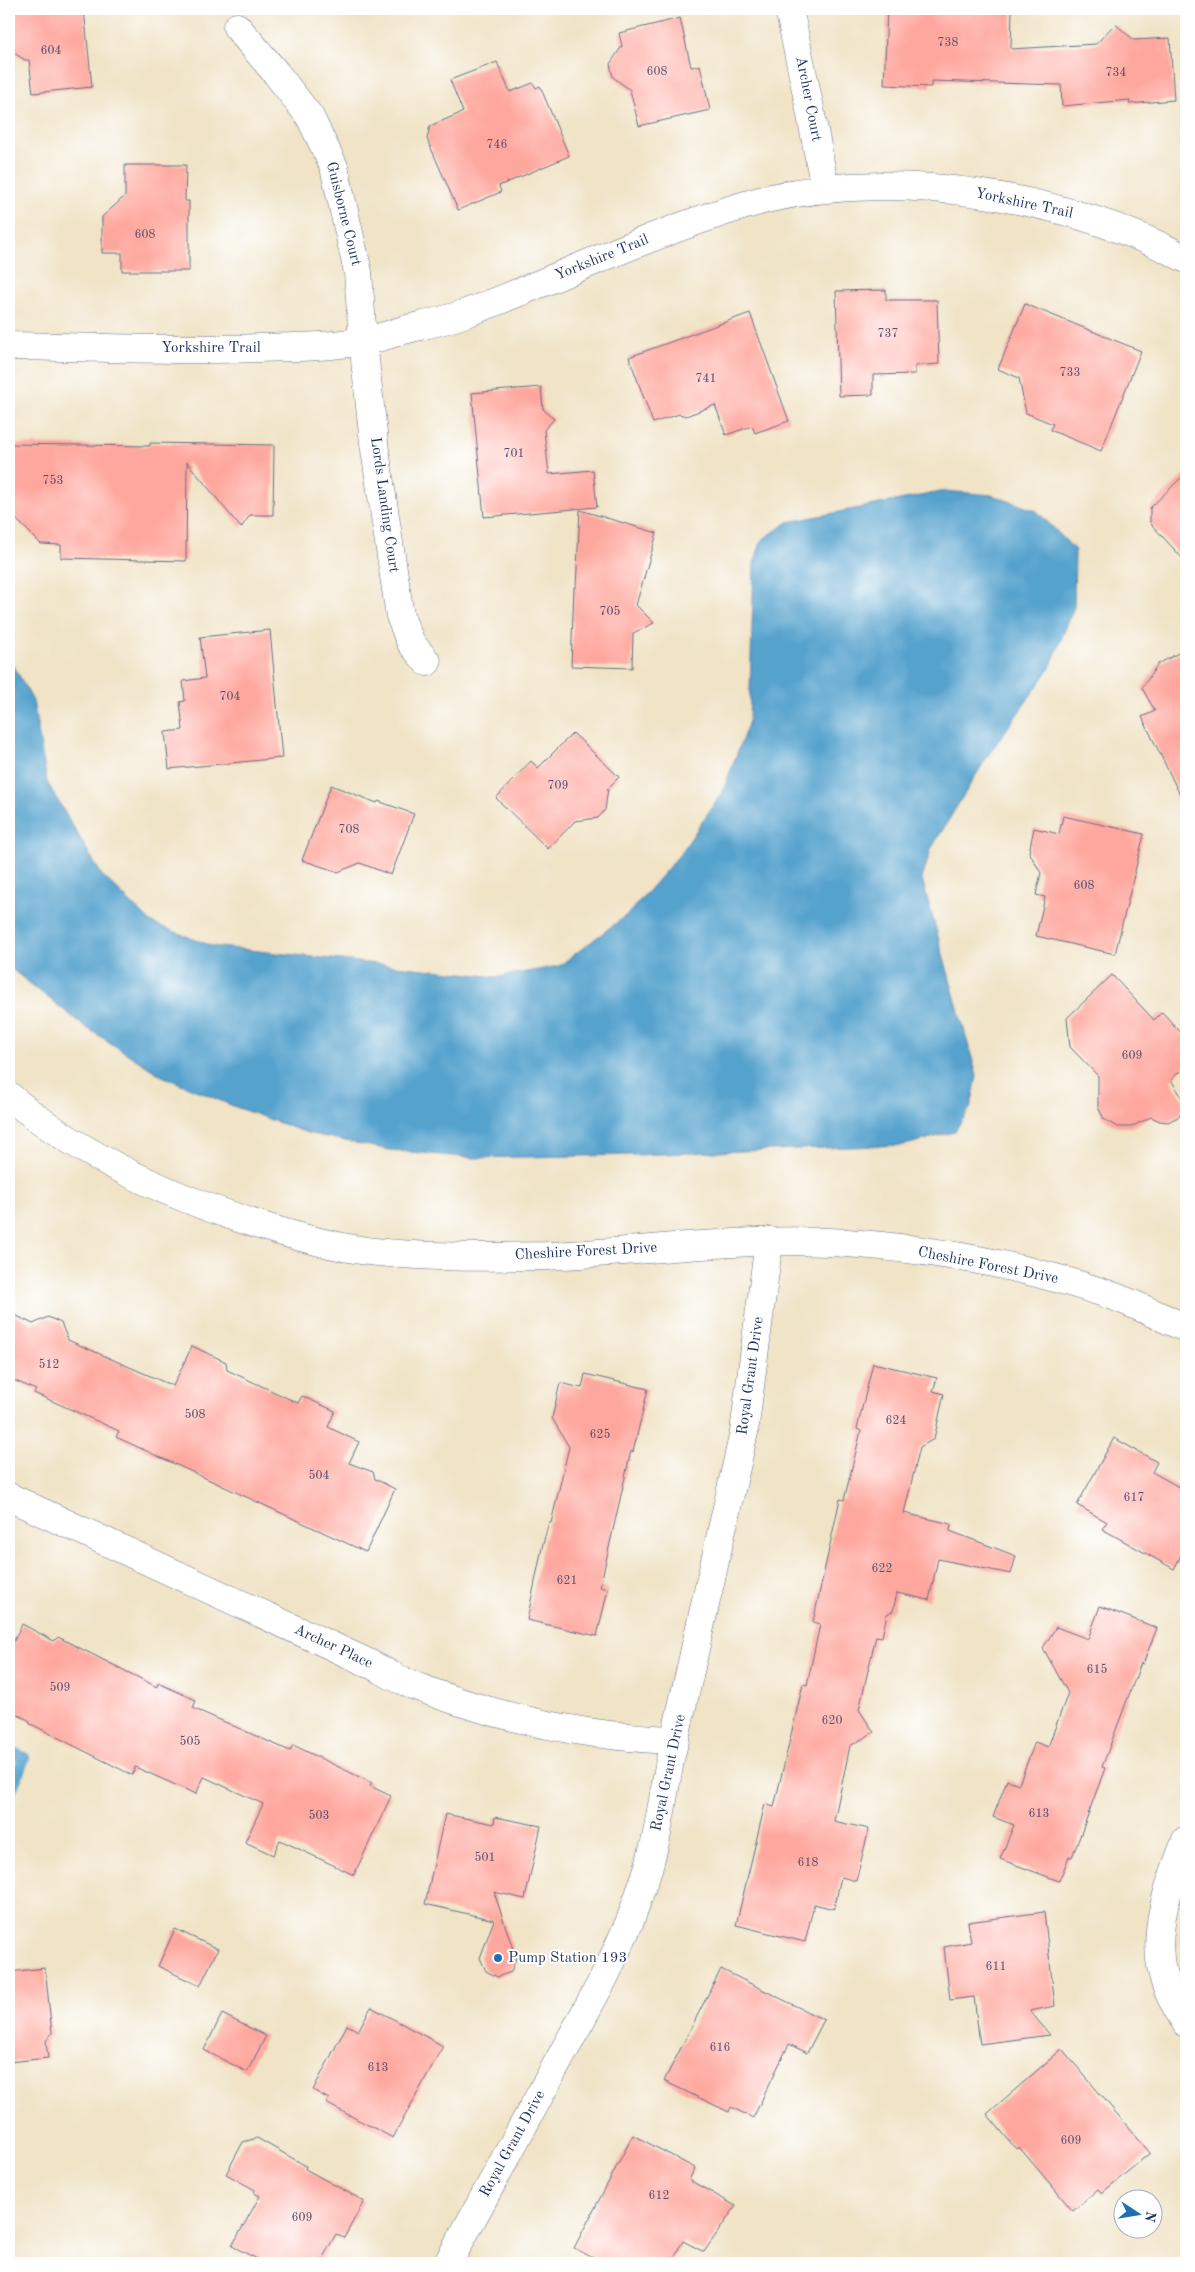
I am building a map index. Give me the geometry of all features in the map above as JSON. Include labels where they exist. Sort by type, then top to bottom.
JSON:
[{"type":"street","name":"Archer Court","points":[[789,9],[810,104],[825,190]]},
{"type":"street","name":"Guisborne Court","points":[[237,27],[310,117],[334,167],[358,272],[363,341]]},
{"type":"street","name":"Yorkshire Trail","points":[[9,346],[228,349],[298,347],[363,341],[461,315],[642,242],[719,214],[772,198],[825,190],[880,186],[989,194],[1083,216],[1185,257]]},
{"type":"street","name":"Lords Landing Court","points":[[363,341],[374,443],[400,616],[411,643],[427,662]]},
{"type":"street","name":"Cheshire Forest Drive","points":[[9,1096],[83,1147],[148,1184],[218,1212],[294,1236],[365,1251],[438,1257],[547,1256],[770,1242],[847,1243],[922,1251],[1035,1272],[1104,1293],[1186,1328]]},
{"type":"street","name":"Royal Grant Drive","points":[[448,2263],[605,1976],[630,1920],[654,1846],[675,1740],[744,1432],[770,1242]]},
{"type":"street","name":"Archer Place","points":[[9,1497],[364,1661],[414,1686],[469,1705],[525,1720],[628,1739],[675,1740]]},
{"type":"street","points":[[1186,1840],[1161,1919],[1158,1943],[1162,1975],[1171,1998],[1186,2023]]},
{"type":"water","points":[[945,491],[992,495],[1037,511],[1075,550],[1074,607],[1050,668],[987,757],[931,849],[922,879],[977,1076],[971,1107],[954,1132],[905,1145],[634,1155],[473,1158],[389,1150],[307,1133],[233,1106],[162,1076],[84,1026],[9,967],[9,664],[15,668],[33,701],[47,782],[101,874],[152,923],[212,946],[498,977],[559,966],[628,914],[681,853],[723,791],[749,721],[754,563],[762,540],[788,522]]},
{"type":"building","points":[[9,9],[84,9],[92,87],[33,93],[29,60],[25,60],[14,53]]},
{"type":"building","points":[[887,9],[1012,9],[1011,49],[1096,44],[1115,24],[1134,40],[1170,38],[1174,100],[1129,104],[1130,100],[1062,106],[1061,85],[931,81],[931,87],[884,85]]},
{"type":"building","points":[[680,18],[691,67],[700,65],[710,110],[639,126],[630,90],[613,77],[610,64],[622,46],[619,33]]},
{"type":"building","points":[[497,62],[510,92],[533,83],[536,88],[540,86],[569,156],[499,186],[501,192],[458,210],[427,139],[430,126],[463,112],[450,80]]},
{"type":"building","points":[[125,165],[186,165],[185,201],[189,201],[189,271],[122,271],[122,253],[102,253],[102,217],[125,196]]},
{"type":"building","points":[[886,290],[886,300],[937,300],[939,364],[915,366],[915,374],[873,375],[873,395],[839,396],[836,291]]},
{"type":"building","points":[[1025,304],[1141,351],[1101,451],[1050,430],[1053,424],[1026,413],[1019,378],[998,369]]},
{"type":"building","points":[[750,313],[789,421],[755,433],[752,426],[726,435],[715,405],[686,416],[679,414],[653,423],[629,357]]},
{"type":"building","points":[[541,387],[543,409],[554,419],[544,430],[549,474],[593,470],[597,507],[484,517],[472,393]]},
{"type":"building","points":[[150,443],[274,445],[273,515],[250,515],[241,528],[187,462],[186,561],[61,558],[61,545],[41,544],[9,512],[9,444],[150,446]]},
{"type":"building","points":[[1186,473],[1186,562],[1150,523],[1150,508]]},
{"type":"building","points":[[580,510],[657,533],[636,605],[654,623],[633,633],[632,668],[571,666],[574,587],[576,587]]},
{"type":"building","points":[[270,630],[282,758],[169,769],[165,732],[183,730],[180,702],[185,701],[183,681],[205,678],[200,637]]},
{"type":"building","points":[[1186,649],[1186,807],[1142,717],[1155,711],[1142,688],[1158,664]]},
{"type":"building","points":[[573,733],[619,777],[608,788],[605,810],[598,818],[575,821],[548,849],[496,798],[531,761],[538,768]]},
{"type":"building","points":[[331,785],[377,803],[378,801],[414,814],[391,875],[360,863],[338,872],[302,860]]},
{"type":"building","points":[[1063,816],[1144,834],[1115,954],[1036,936],[1045,897],[1036,895],[1041,873],[1029,852],[1034,828],[1059,834]]},
{"type":"building","points":[[1112,975],[1154,1020],[1162,1012],[1186,1038],[1186,1065],[1171,1080],[1183,1099],[1183,1109],[1178,1117],[1168,1122],[1151,1117],[1131,1127],[1117,1127],[1104,1119],[1098,1107],[1098,1076],[1070,1047],[1067,1018]]},
{"type":"building","points":[[9,1312],[33,1324],[48,1317],[61,1323],[68,1340],[173,1386],[192,1346],[226,1362],[227,1370],[298,1403],[302,1396],[335,1411],[328,1427],[359,1442],[349,1463],[373,1472],[375,1479],[395,1489],[366,1552],[116,1437],[119,1431],[34,1393],[36,1390],[9,1378]]},
{"type":"building","points":[[873,1363],[937,1378],[933,1391],[944,1394],[934,1439],[920,1447],[904,1513],[951,1524],[950,1531],[1016,1556],[1011,1574],[938,1559],[929,1600],[897,1593],[893,1611],[887,1614],[882,1637],[876,1636],[859,1710],[874,1732],[850,1746],[834,1821],[869,1829],[856,1881],[841,1877],[834,1909],[814,1904],[805,1942],[736,1925],[765,1804],[774,1807],[803,1684],[807,1685],[820,1624],[813,1622],[840,1499],[844,1500],[861,1431],[857,1429]]},
{"type":"building","points":[[585,1374],[648,1389],[633,1452],[631,1451],[600,1587],[608,1589],[597,1636],[527,1620],[542,1548],[549,1522],[551,1523],[569,1447],[552,1418],[560,1383],[582,1388]]},
{"type":"building","points":[[1114,1438],[1157,1462],[1152,1472],[1186,1491],[1186,1546],[1174,1569],[1102,1529],[1107,1522],[1077,1505]]},
{"type":"building","points":[[1100,1606],[1157,1628],[1143,1664],[1141,1663],[1102,1767],[1105,1768],[1072,1857],[1069,1857],[1059,1881],[1000,1859],[1014,1825],[993,1817],[1007,1780],[1019,1784],[1035,1742],[1048,1747],[1068,1693],[1043,1648],[1056,1627],[1088,1639]]},
{"type":"building","points":[[22,1624],[54,1641],[58,1637],[157,1687],[158,1683],[196,1700],[193,1708],[290,1751],[293,1745],[372,1783],[370,1786],[391,1796],[354,1875],[280,1840],[273,1855],[245,1842],[263,1804],[204,1777],[196,1794],[135,1767],[132,1775],[29,1723],[30,1721],[9,1710],[9,1651]]},
{"type":"building","points":[[445,1814],[494,1824],[495,1817],[541,1826],[525,1899],[494,1892],[516,1958],[511,1972],[497,1977],[486,1971],[480,1958],[494,1920],[425,1904]]},
{"type":"building","points":[[1044,1912],[1055,2006],[1030,2011],[1050,2035],[980,2044],[974,1997],[950,2000],[944,1947],[971,1942],[968,1922]]},
{"type":"building","points":[[175,1929],[218,1949],[200,1986],[158,1966]]},
{"type":"building","points":[[45,1968],[52,2033],[46,2041],[48,2058],[9,2062],[9,1972]]},
{"type":"building","points":[[721,1969],[824,2020],[807,2053],[789,2044],[753,2118],[731,2107],[729,2112],[664,2081]]},
{"type":"building","points":[[371,2007],[443,2046],[393,2138],[326,2103],[329,2099],[313,2090],[347,2025],[358,2031]]},
{"type":"building","points":[[222,2014],[266,2036],[247,2072],[204,2050]]},
{"type":"building","points":[[1062,2049],[1150,2153],[1102,2193],[1098,2189],[1073,2211],[1019,2147],[1016,2149],[987,2114]]},
{"type":"building","points":[[633,2135],[695,2168],[689,2180],[736,2206],[704,2252],[683,2241],[671,2263],[603,2263],[574,2248]]},
{"type":"building","points":[[257,2138],[306,2166],[305,2169],[364,2201],[344,2238],[336,2234],[320,2263],[265,2263],[232,2246],[260,2196],[254,2193],[255,2190],[226,2174],[243,2142]]},
{"type":"waterway","points":[[9,1751],[24,1758],[9,1795]]},
{"type":"place","name":"Pump Station 193","points":[[498,1958]]}]
